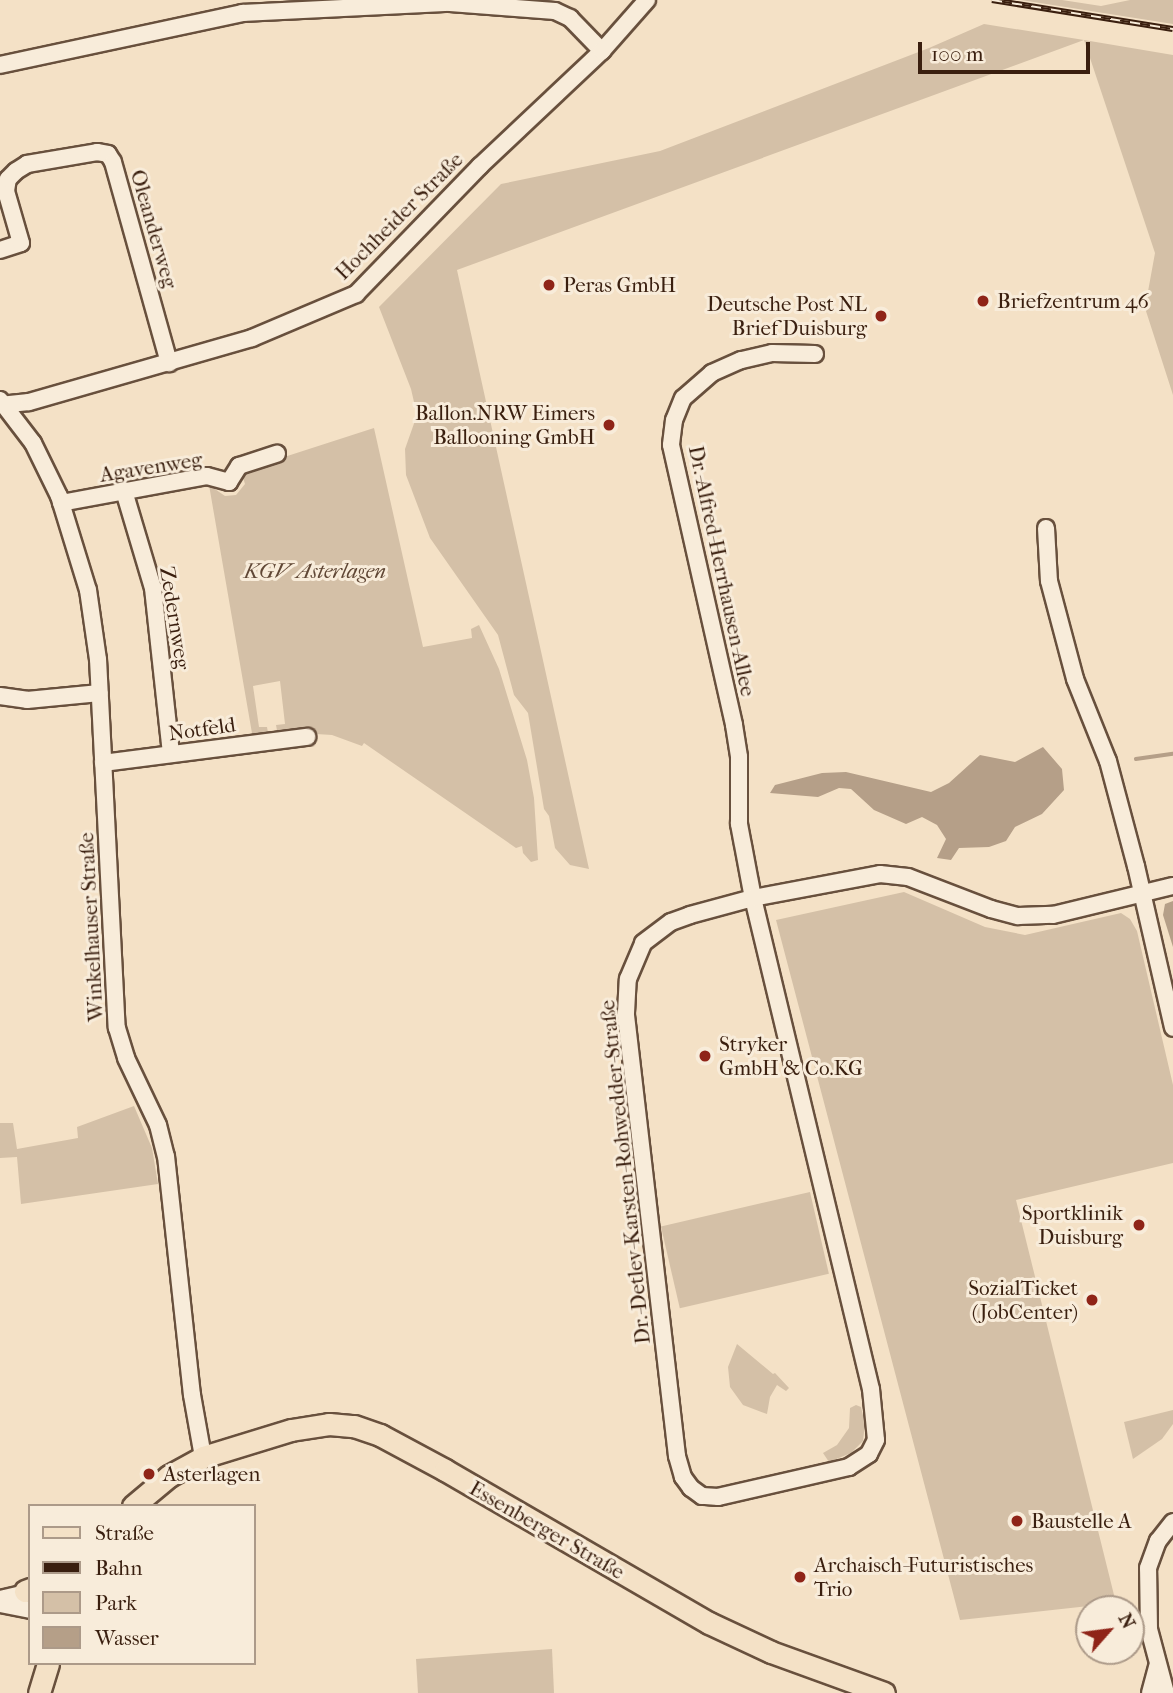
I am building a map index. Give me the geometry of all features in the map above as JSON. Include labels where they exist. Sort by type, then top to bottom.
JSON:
[{"type":"main road","name":"Essenberger Straße","points":[[135,1504],[169,1476],[203,1457],[249,1441],[317,1426],[354,1426],[380,1435],[709,1623],[771,1652],[884,1693]]},
{"type":"main road","points":[[39,1693],[47,1665]]},
{"type":"street","name":"Hochheider Straße","points":[[1,403],[29,402],[252,338],[356,294],[480,166],[602,51],[647,0]]},
{"type":"street","points":[[0,65],[242,13],[450,3],[555,11],[570,18],[602,51]]},
{"type":"street","name":"Oleanderweg","points":[[0,250],[20,243],[6,191],[8,179],[16,171],[27,164],[97,152],[108,154],[113,162],[169,363]]},
{"type":"street","name":"Dr.-Alfred-Herrhausen-Allee","points":[[815,354],[772,353],[741,360],[712,373],[683,398],[674,421],[671,445],[734,725],[739,757],[739,824],[753,898],[843,1272]]},
{"type":"street","name":"Winkelhauser Straße","points":[[1,403],[33,443],[61,503],[88,590],[100,693],[117,1028],[126,1058],[158,1125],[166,1156],[190,1382],[203,1457]]},
{"type":"street","name":"Agavenweg","points":[[61,503],[207,476],[229,482],[239,466],[277,454]]},
{"type":"street","name":"Zedernweg","points":[[124,491],[153,588],[171,754]]},
{"type":"street","points":[[1046,528],[1049,581],[1075,679],[1108,761],[1173,1028]]},
{"type":"street","points":[[0,696],[27,700],[100,693]]},
{"type":"street","name":"Notfeld","points":[[103,763],[307,737]]},
{"type":"street","name":"Dr.-Detlev-Karsten-Rohwedder-Straße","points":[[843,1272],[873,1401],[876,1440],[871,1451],[849,1467],[738,1493],[702,1496],[684,1477],[677,1455],[626,1013],[628,979],[636,955],[653,933],[671,922],[753,898],[880,874],[908,877],[991,909],[1018,916],[1053,915],[1173,886]]},
{"type":"street","points":[[1166,1693],[1149,1629],[1148,1568],[1158,1541],[1173,1522]]},
{"type":"street","points":[[0,1602],[28,1596]]},
{"type":"street","points":[[1150,1693],[1158,1664]]},
{"type":"green space","points":[[1021,0],[1062,0],[1101,6],[1130,0],[1173,0],[1173,24]]},
{"type":"green space","points":[[984,24],[1084,40],[457,270],[589,869],[570,865],[555,848],[549,816],[544,809],[528,713],[514,695],[498,635],[430,538],[406,475],[405,449],[417,415],[411,389],[379,307],[501,184],[660,151],[929,48]]},
{"type":"green space","points":[[1084,40],[1173,55],[1173,395],[1145,308],[1155,253]]},
{"type":"green space","name":"KGV Asterlagen","points":[[374,428],[423,647],[472,638],[471,629],[479,625],[499,669],[527,760],[534,798],[538,860],[531,862],[523,853],[522,846],[516,848],[364,743],[362,746],[332,735],[278,736],[276,725],[285,724],[280,681],[253,686],[259,727],[267,727],[269,738],[253,739],[209,485],[225,496],[236,495],[245,484],[241,471]]},
{"type":"green space","points":[[904,892],[985,927],[1025,935],[1121,913],[1130,919],[1137,931],[1173,1085],[1173,1163],[1016,1200],[1114,1595],[1075,1595],[1075,1607],[960,1620],[776,920]]},
{"type":"green space","points":[[134,1106],[152,1148],[158,1184],[21,1204],[17,1157],[0,1158],[0,1123],[13,1123],[17,1149],[78,1138],[77,1127]]},
{"type":"green space","points":[[810,1192],[829,1274],[680,1308],[661,1226]]},
{"type":"green space","points":[[737,1344],[775,1373],[789,1388],[786,1391],[777,1385],[770,1397],[767,1414],[743,1405],[730,1387],[728,1367]]},
{"type":"green space","points":[[856,1405],[861,1407],[865,1424],[863,1441],[851,1453],[829,1462],[823,1453],[837,1445],[849,1428],[850,1408]]},
{"type":"green space","points":[[1173,1410],[1173,1424],[1162,1439],[1133,1459],[1124,1422]]},
{"type":"green space","points":[[552,1649],[554,1693],[418,1693],[416,1659]]},
{"type":"water","points":[[1043,747],[1062,769],[1064,790],[1042,814],[1015,827],[1006,841],[989,847],[959,848],[951,860],[937,858],[946,839],[937,825],[922,817],[906,824],[874,810],[851,789],[839,788],[818,797],[770,793],[775,785],[822,773],[846,772],[931,792],[949,783],[980,755],[1015,762]]},
{"type":"water","points":[[1173,901],[1173,947],[1163,915],[1165,904]]},
{"type":"waterway","points":[[1136,759],[1173,754]]},
{"type":"railway","points":[[992,0],[1173,29]]},
{"type":"place","name":"Peras GmbH","points":[[549,285]]},
{"type":"place","name":"Briefzentrum 46","points":[[983,301]]},
{"type":"place","name":"Deutsche Post NL Brief Duisburg","points":[[881,316]]},
{"type":"place","name":"Ballon.NRW Eimers Ballooning GmbH","points":[[609,425]]},
{"type":"place","name":"Stryker GmbH & Co.KG","points":[[705,1056]]},
{"type":"place","name":"Sportklinik Duisburg","points":[[1139,1225]]},
{"type":"place","name":"SozialTicket (JobCenter)","points":[[1092,1300]]},
{"type":"place","name":"Asterlagen","points":[[149,1474]]},
{"type":"place","name":"Baustelle A","points":[[1017,1521]]},
{"type":"place","name":"Archaisch-Futuristisches Trio","points":[[800,1577]]}]
